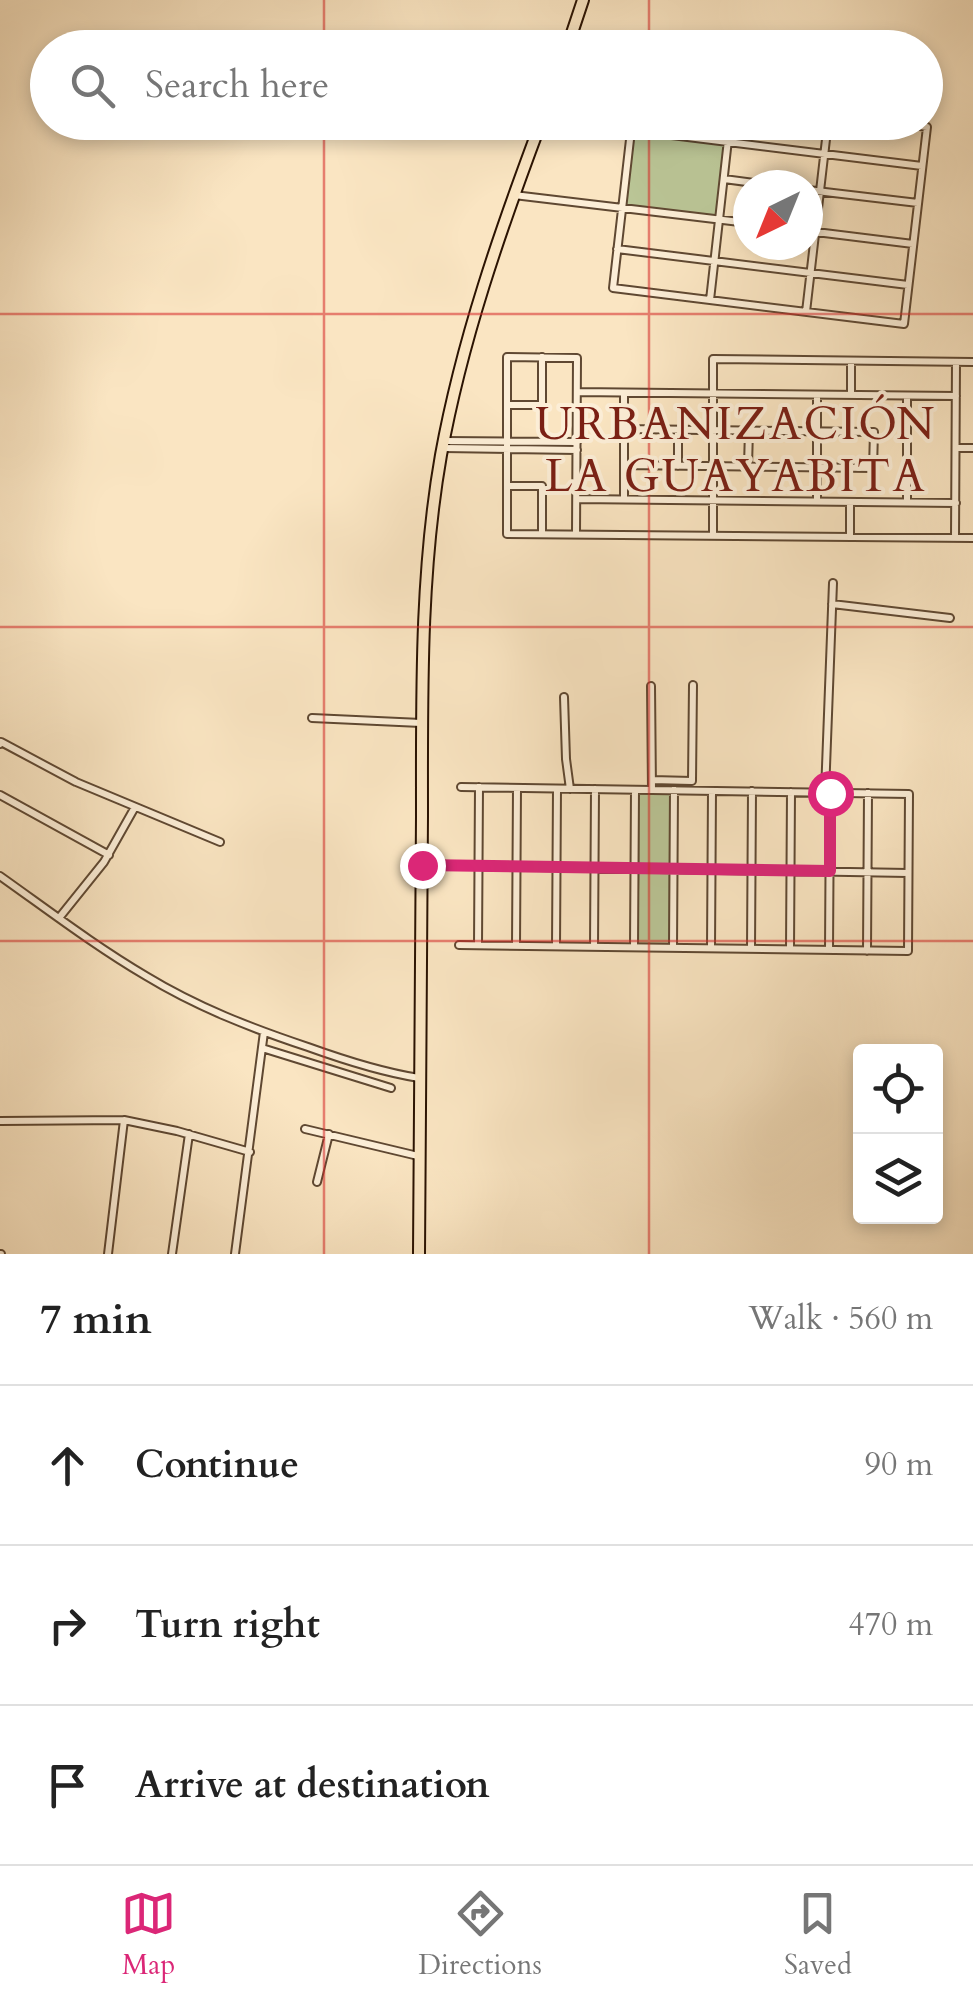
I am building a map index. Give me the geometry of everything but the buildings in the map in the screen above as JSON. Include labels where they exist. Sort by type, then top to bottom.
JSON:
[{"type":"highway","points":[[573,30],[584,0]]},
{"type":"highway","points":[[419,1254],[425,610],[443,445],[470,329],[534,140]]},
{"type":"street","points":[[630,140],[613,288],[904,324],[925,140]]},
{"type":"street","points":[[716,140],[922,166]]},
{"type":"street","points":[[822,170],[826,140]]},
{"type":"street","points":[[710,300],[728,142]]},
{"type":"street","points":[[724,180],[733,181]]},
{"type":"street","points":[[823,191],[918,203]]},
{"type":"street","points":[[514,196],[733,222]]},
{"type":"street","points":[[823,232],[913,244]]},
{"type":"street","points":[[618,249],[908,285]]},
{"type":"street","points":[[806,312],[811,260]]},
{"type":"street","points":[[576,534],[577,358],[508,357],[507,534],[973,538]]},
{"type":"street","points":[[507,405],[542,405],[542,358]]},
{"type":"street","points":[[712,536],[713,359],[973,362]]},
{"type":"street","points":[[851,360],[851,395]]},
{"type":"street","points":[[956,362],[956,538]]},
{"type":"street","points":[[577,392],[956,396]]},
{"type":"street","points":[[624,393],[624,499]]},
{"type":"street","points":[[817,501],[818,395]]},
{"type":"street","points":[[907,396],[907,502]]},
{"type":"street","points":[[624,429],[874,432],[874,468],[624,465]]},
{"type":"street","points":[[678,430],[678,466]]},
{"type":"street","points":[[748,430],[748,466]]},
{"type":"street","points":[[443,445],[577,446]]},
{"type":"street","points":[[956,448],[973,448]]},
{"type":"street","points":[[507,486],[542,486],[542,534]]},
{"type":"street","points":[[576,499],[956,502]]},
{"type":"street","points":[[850,502],[850,537]]},
{"type":"street","points":[[829,950],[833,583]]},
{"type":"street","points":[[832,604],[950,618]]},
{"type":"street","points":[[652,780],[692,781],[693,685]]},
{"type":"street","points":[[651,686],[652,790]]},
{"type":"street","points":[[564,697],[570,789]]},
{"type":"street","points":[[312,718],[422,723]]},
{"type":"street","points":[[0,744],[135,808],[220,842]]},
{"type":"street","points":[[459,944],[908,951],[909,794],[461,787]]},
{"type":"street","points":[[478,945],[480,788]]},
{"type":"street","points":[[516,945],[518,788]]},
{"type":"street","points":[[556,946],[557,788]]},
{"type":"street","points":[[594,946],[596,789]]},
{"type":"street","points":[[634,947],[635,790]]},
{"type":"street","points":[[673,948],[674,790]]},
{"type":"street","points":[[711,948],[712,791]]},
{"type":"street","points":[[750,949],[752,792]]},
{"type":"street","points":[[790,950],[791,792]]},
{"type":"street","points":[[867,950],[868,793]]},
{"type":"street","points":[[0,795],[109,855]]},
{"type":"street","points":[[59,918],[109,855],[135,808]]},
{"type":"street","points":[[422,865],[908,872]]},
{"type":"street","points":[[0,876],[102,948],[166,988],[220,1014],[382,1071],[420,1078]]},
{"type":"street","points":[[235,1254],[264,1032]]},
{"type":"street","points":[[262,1048],[391,1088]]},
{"type":"street","points":[[0,1121],[124,1120],[250,1152]]},
{"type":"street","points":[[108,1254],[124,1120]]},
{"type":"street","points":[[305,1129],[420,1156]]},
{"type":"street","points":[[172,1254],[190,1134]]},
{"type":"street","points":[[317,1182],[329,1134]]},
{"type":"green space","points":[[633,140],[725,144],[717,217],[625,206]]},
{"type":"green space","points":[[638,793],[671,793],[671,866],[638,865]]},
{"type":"green space","points":[[638,872],[670,872],[670,945],[637,944]]},
{"type":"district","name":"URBANIZACIÓN LA GUAYABITA","points":[[736,449]]},
{"type":"route","points":[[422,865],[830,871],[830,793]]}]
